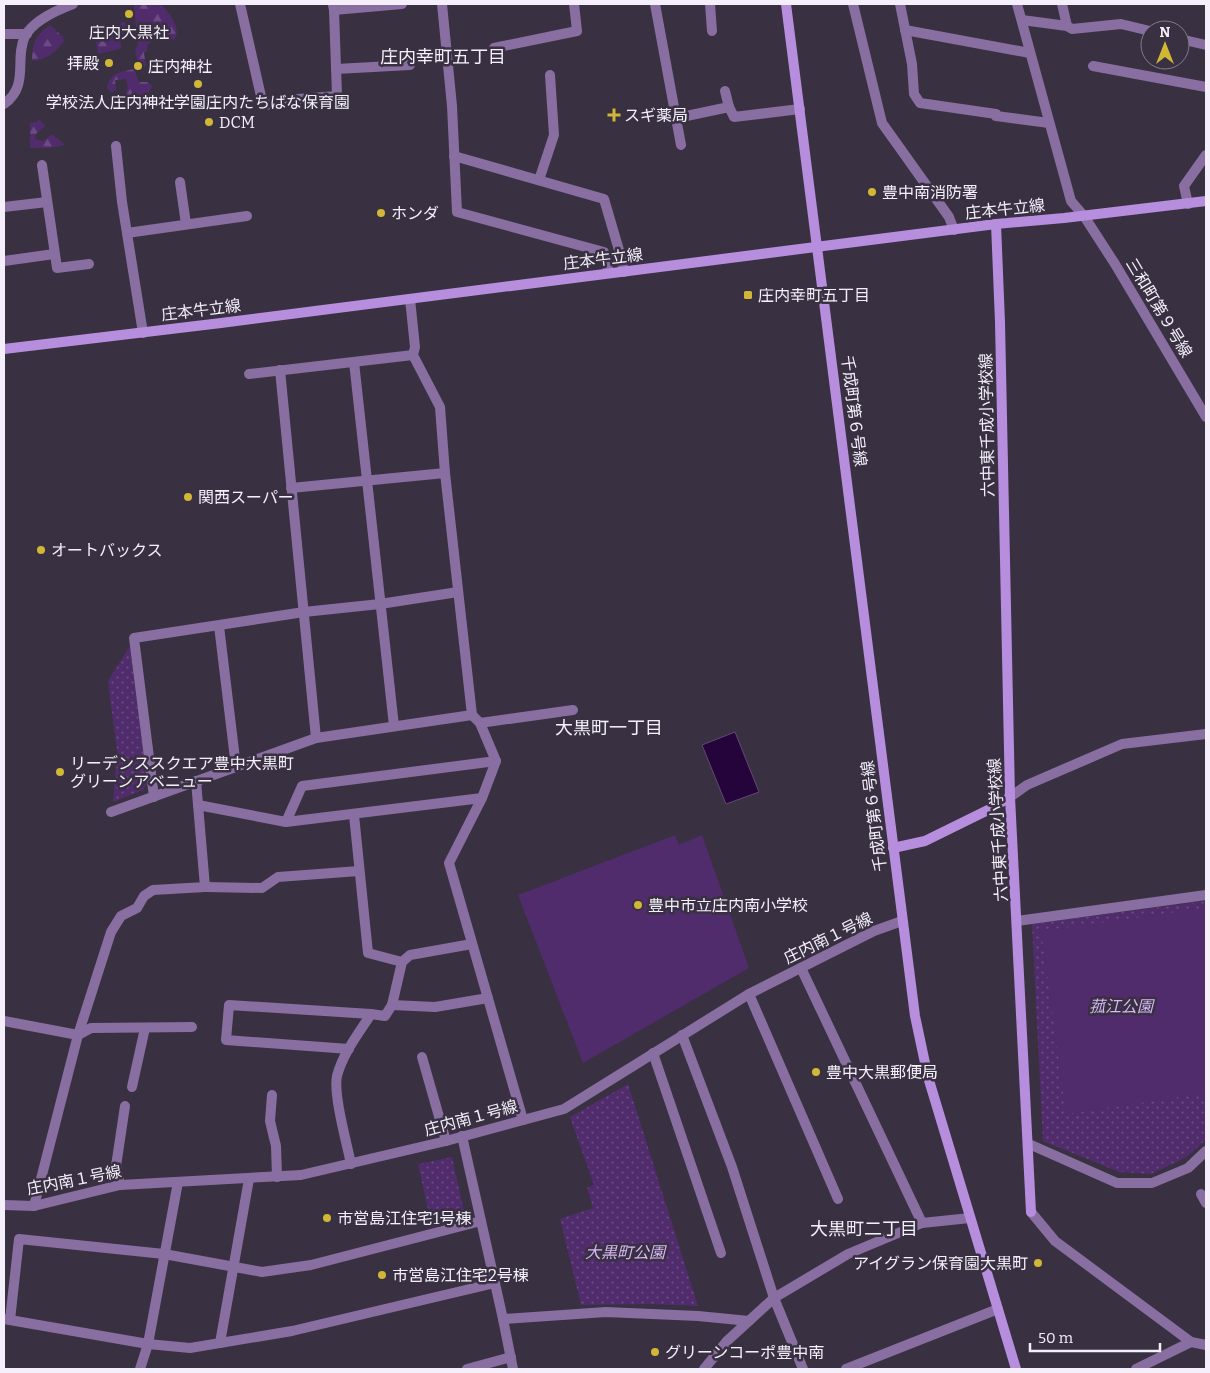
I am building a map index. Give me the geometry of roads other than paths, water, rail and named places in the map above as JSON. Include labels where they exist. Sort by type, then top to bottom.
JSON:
[{"type":"street","points":[[4,104],[13,96],[18,87],[22,48],[26,34],[58,7],[73,4]]},
{"type":"street","points":[[240,4],[263,105],[295,102],[298,99],[337,96],[333,7],[402,4]]},
{"type":"street","points":[[442,4],[457,212],[604,252],[609,273]]},
{"type":"street","points":[[494,48],[577,31],[574,4]]},
{"type":"street","points":[[655,4],[681,145]]},
{"type":"street","points":[[710,4],[712,31]]},
{"type":"street","points":[[786,4],[818,248]]},
{"type":"street","points":[[853,4],[882,123],[949,217],[954,230]]},
{"type":"street","points":[[900,4],[912,64],[914,94],[920,103],[1049,123]]},
{"type":"street","name":"三和町第９号線","points":[[1017,4],[1071,201],[1084,216],[1115,264],[1206,417]]},
{"type":"street","points":[[1062,4],[1067,26]]},
{"type":"street","points":[[1022,20],[1072,28],[1121,24],[1140,29]]},
{"type":"street","points":[[905,30],[1030,53]]},
{"type":"street","points":[[4,34],[26,34]]},
{"type":"street","points":[[1190,41],[1206,45]]},
{"type":"street","points":[[336,69],[410,65]]},
{"type":"street","points":[[1093,66],[1206,87]]},
{"type":"street","points":[[539,180],[554,135],[550,75]]},
{"type":"street","points":[[725,91],[734,117],[800,109]]},
{"type":"street","points":[[677,118],[729,107]]},
{"type":"street","points":[[116,146],[127,233],[143,333]]},
{"type":"street","points":[[1188,204],[1184,186],[1206,155]]},
{"type":"street","points":[[454,156],[604,200],[622,257],[624,272]]},
{"type":"street","points":[[42,165],[56,268],[89,264]]},
{"type":"street","points":[[180,182],[186,224]]},
{"type":"street","name":"庄本牛立線","points":[[4,349],[818,248],[996,224],[1084,216],[1206,201]]},
{"type":"street","points":[[4,207],[47,202]]},
{"type":"street","points":[[127,233],[246,216]]},
{"type":"street","name":"六中東千成小学校線","points":[[996,224],[1000,322],[1010,797],[1031,1212],[1055,1241],[1191,1342],[1206,1346]]},
{"type":"street","name":"千成町第６号線","points":[[818,248],[915,1016],[928,1077],[1016,1369]]},
{"type":"street","points":[[4,261],[54,254]]},
{"type":"street","points":[[410,299],[415,347],[413,355],[440,406],[445,473],[472,715],[480,723],[496,760],[482,798],[449,863],[524,1120]]},
{"type":"street","points":[[249,374],[413,355]]},
{"type":"street","points":[[354,362],[394,726]]},
{"type":"street","points":[[280,370],[316,738]]},
{"type":"street","points":[[291,488],[367,479],[445,473]]},
{"type":"street","points":[[154,797],[134,638],[304,612],[380,604],[458,592]]},
{"type":"street","points":[[219,626],[236,767]]},
{"type":"street","points":[[480,723],[573,710]]},
{"type":"street","points":[[111,812],[316,738],[472,715]]},
{"type":"street","points":[[893,848],[925,841],[990,809],[1027,785],[1122,744],[1206,734]]},
{"type":"street","points":[[286,822],[302,786],[496,760]]},
{"type":"street","points":[[196,781],[205,887]]},
{"type":"street","points":[[198,805],[286,822],[482,798]]},
{"type":"street","points":[[354,814],[368,952],[402,962]]},
{"type":"street","points":[[34,1206],[78,1035],[111,932],[121,916],[137,908],[144,896],[153,890],[205,887],[262,888],[278,878],[360,871]]},
{"type":"street","points":[[1017,921],[1206,895]]},
{"type":"street","name":"庄内南１号線","points":[[4,1205],[34,1206],[120,1185],[301,1176],[446,1141],[564,1109],[749,994],[874,931],[902,921]]},
{"type":"street","points":[[349,1049],[226,1040],[229,1005],[384,1016],[392,1005],[402,962],[410,956],[472,944]]},
{"type":"street","points":[[801,968],[922,1223]]},
{"type":"street","points":[[749,994],[838,1199]]},
{"type":"street","points":[[392,1005],[435,1007],[488,998]]},
{"type":"street","points":[[351,1164],[337,1093],[337,1076],[349,1049],[371,1014]]},
{"type":"street","points":[[4,1021],[78,1035],[91,1028],[192,1027]]},
{"type":"street","points":[[132,1087],[145,1028]]},
{"type":"street","points":[[682,1034],[732,1167],[774,1298],[803,1369]]},
{"type":"street","points":[[653,1053],[721,1253]]},
{"type":"street","points":[[422,1057],[446,1141]]},
{"type":"street","points":[[272,1095],[270,1122],[276,1146],[277,1177]]},
{"type":"street","points":[[120,1185],[116,1166],[125,1106]]},
{"type":"street","points":[[462,1136],[513,1369]]},
{"type":"street","points":[[1029,1144],[1117,1183],[1152,1183],[1188,1168],[1206,1151]]},
{"type":"street","points":[[220,1343],[249,1179]]},
{"type":"street","points":[[140,1369],[148,1344],[178,1182]]},
{"type":"street","points":[[704,1369],[727,1341],[774,1298],[848,1254],[922,1223],[970,1218]]},
{"type":"street","points":[[481,1220],[311,1265],[262,1272],[164,1254],[19,1239],[7,1319],[148,1344],[190,1348],[292,1331],[495,1283]]},
{"type":"street","points":[[846,1369],[998,1310]]},
{"type":"street","points":[[503,1319],[606,1312],[698,1316],[749,1321]]},
{"type":"street","points":[[1136,1369],[1191,1342]]},
{"type":"street","points":[[467,1369],[511,1357]]},
{"type":"place","name":"庄内大黒社","points":[[129,14]]},
{"type":"place","name":"拝殿","points":[[109,63]]},
{"type":"place","name":"庄内神社","points":[[138,66]]},
{"type":"place","name":"学校法人庄内神社学園庄内たちばな保育園","points":[[198,84]]},
{"type":"place","name":"スギ薬局","points":[[614,115]]},
{"type":"place","name":"DCM","points":[[209,122]]},
{"type":"place","name":"豊中南消防署","points":[[872,192]]},
{"type":"place","name":"ホンダ","points":[[381,213]]},
{"type":"place","name":"庄内幸町五丁目","points":[[748,295]]},
{"type":"place","name":"関西スーパー","points":[[188,497]]},
{"type":"place","name":"オートバックス","points":[[41,550]]},
{"type":"place","name":"リーデンススクエア豊中大黒町 グリーンアベニュー","points":[[60,772]]},
{"type":"place","name":"豊中市立庄内南小学校","points":[[638,905]]},
{"type":"place","name":"豊中大黒郵便局","points":[[816,1072]]},
{"type":"place","name":"市営島江住宅1号棟","points":[[327,1218]]},
{"type":"place","name":"アイグラン保育園大黒町","points":[[1038,1263]]},
{"type":"place","name":"市営島江住宅2号棟","points":[[382,1275]]},
{"type":"place","name":"グリーンコーポ豊中南","points":[[655,1352]]},
{"type":"district","name":"庄内幸町五丁目","points":[[443,57]]},
{"type":"district","name":"大黒町一丁目","points":[[609,728]]},
{"type":"district","name":"大黒町二丁目","points":[[864,1229]]},
{"type":"park label","name":"菰江公園","points":[[1121,1006]]},
{"type":"park label","name":"大黒町公園","points":[[625,1252]]}]
